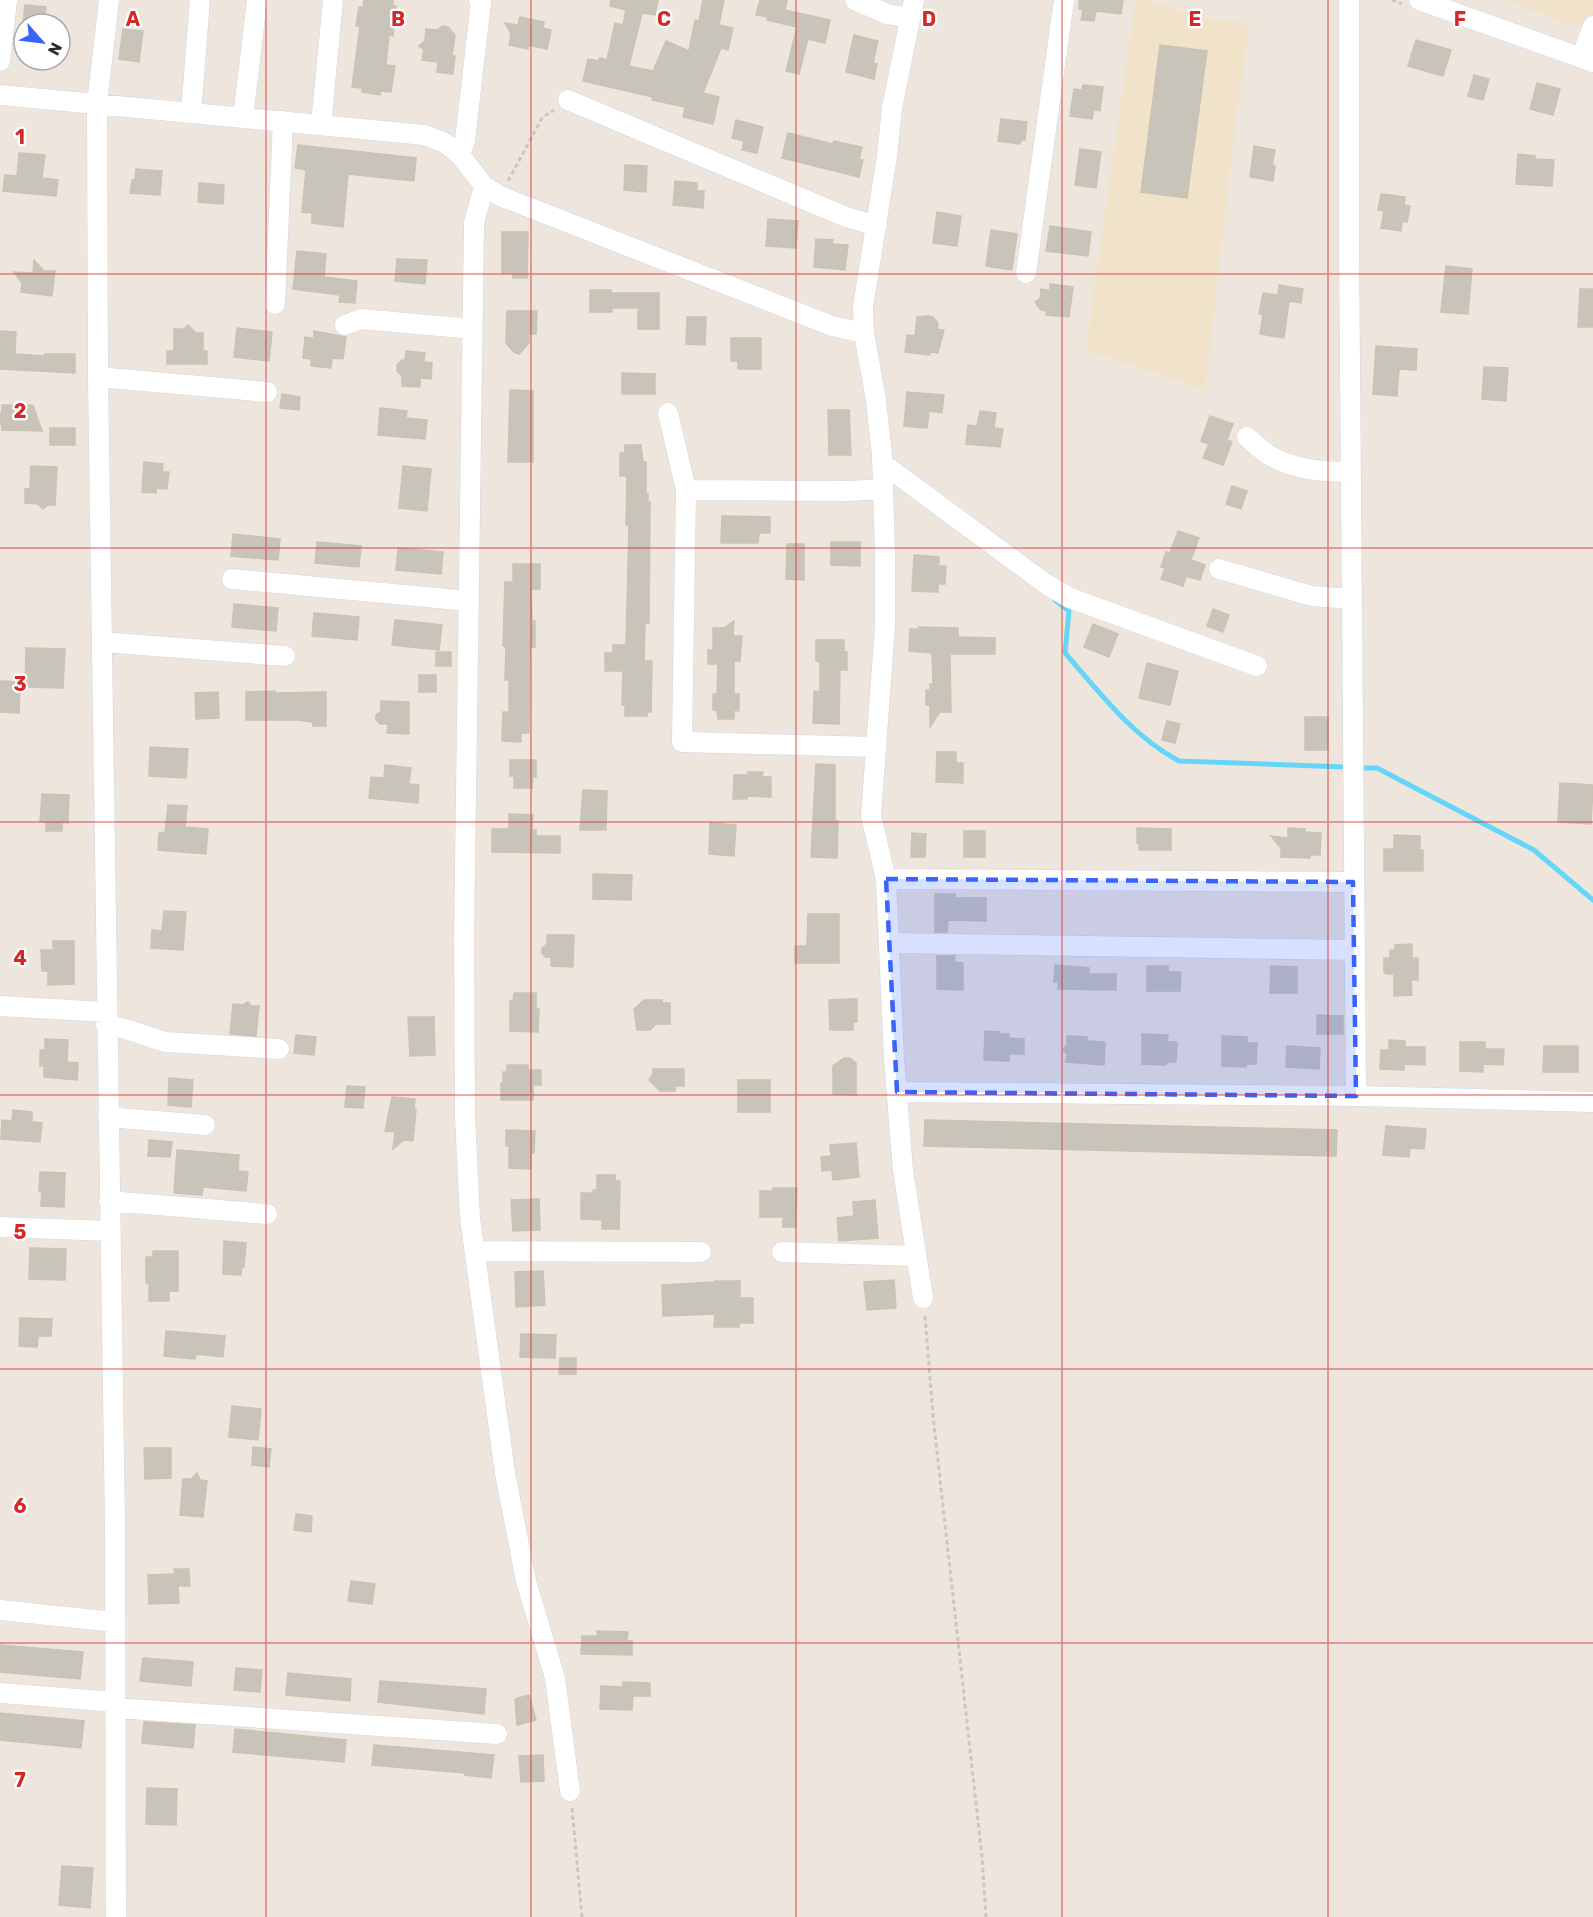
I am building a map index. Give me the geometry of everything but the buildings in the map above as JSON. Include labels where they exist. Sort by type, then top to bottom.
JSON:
[{"type":"street","points":[[0,61],[7,0]]},
{"type":"street","points":[[109,0],[97,104],[98,377],[116,1705],[116,1917]]},
{"type":"street","points":[[191,113],[200,0]]},
{"type":"street","points":[[243,118],[257,0]]},
{"type":"street","points":[[321,125],[333,0]]},
{"type":"street","points":[[460,155],[465,140],[481,2],[479,0]]},
{"type":"street","points":[[855,0],[887,14],[911,9],[892,108],[877,226],[863,307],[864,333],[876,400],[882,463],[885,553],[885,626],[871,816],[886,879],[894,1059],[903,1170],[923,1298]]},
{"type":"street","points":[[1026,273],[1064,0]]},
{"type":"street","points":[[1349,0],[1356,1095]]},
{"type":"street","points":[[1419,0],[1587,60],[1593,26]]},
{"type":"street","points":[[0,95],[425,135],[445,143],[460,155],[492,191],[832,326],[864,333]]},
{"type":"street","points":[[568,100],[846,217],[877,226]]},
{"type":"street","points":[[275,304],[283,121]]},
{"type":"street","points":[[492,191],[474,223],[464,936],[465,1105],[470,1218],[505,1473],[526,1581],[555,1678],[570,1791]]},
{"type":"street","points":[[345,326],[361,319],[472,329]]},
{"type":"street","points":[[98,377],[267,392]]},
{"type":"street","points":[[668,413],[686,490],[682,742],[875,747]]},
{"type":"street","points":[[1247,437],[1269,455],[1297,466],[1320,472],[1351,472]]},
{"type":"street","points":[[882,463],[1046,584],[1070,598],[1257,666]]},
{"type":"street","points":[[686,490],[849,491],[882,489]]},
{"type":"street","points":[[1219,569],[1312,596],[1352,599]]},
{"type":"street","points":[[232,579],[469,601]]},
{"type":"street","points":[[102,642],[285,656]]},
{"type":"street","points":[[886,879],[1353,882]]},
{"type":"street","points":[[890,943],[1354,950]]},
{"type":"street","points":[[0,1006],[106,1018],[126,1029],[165,1042],[279,1049]]},
{"type":"street","points":[[897,1092],[1356,1095],[1593,1102]]},
{"type":"street","points":[[108,1117],[205,1125]]},
{"type":"street","points":[[109,1201],[267,1214]]},
{"type":"street","points":[[0,1227],[110,1231]]},
{"type":"street","points":[[475,1251],[701,1252]]},
{"type":"street","points":[[782,1252],[916,1256]]},
{"type":"street","points":[[0,1610],[115,1622]]},
{"type":"street","points":[[0,1693],[116,1705],[497,1734]]},
{"type":"path","points":[[492,191],[542,118],[568,100]]},
{"type":"path","points":[[923,1298],[934,1428],[982,1857],[986,1917]]},
{"type":"path","points":[[570,1791],[582,1917]]},
{"type":"highlighted area","points":[[886,879],[1353,882],[1356,1096],[897,1092]]},
{"type":"shaded area","points":[[1135,0],[1150,0],[1200,17],[1250,24],[1237,111],[1205,390],[1086,350]]},
{"type":"shaded area","points":[[1504,0],[1593,0],[1593,33]]},
{"type":"waterway","points":[[1055,600],[1069,611],[1065,653],[1132,726],[1162,751],[1179,761],[1345,767]]},
{"type":"waterway","points":[[1362,768],[1377,768],[1534,850],[1593,900]]}]
